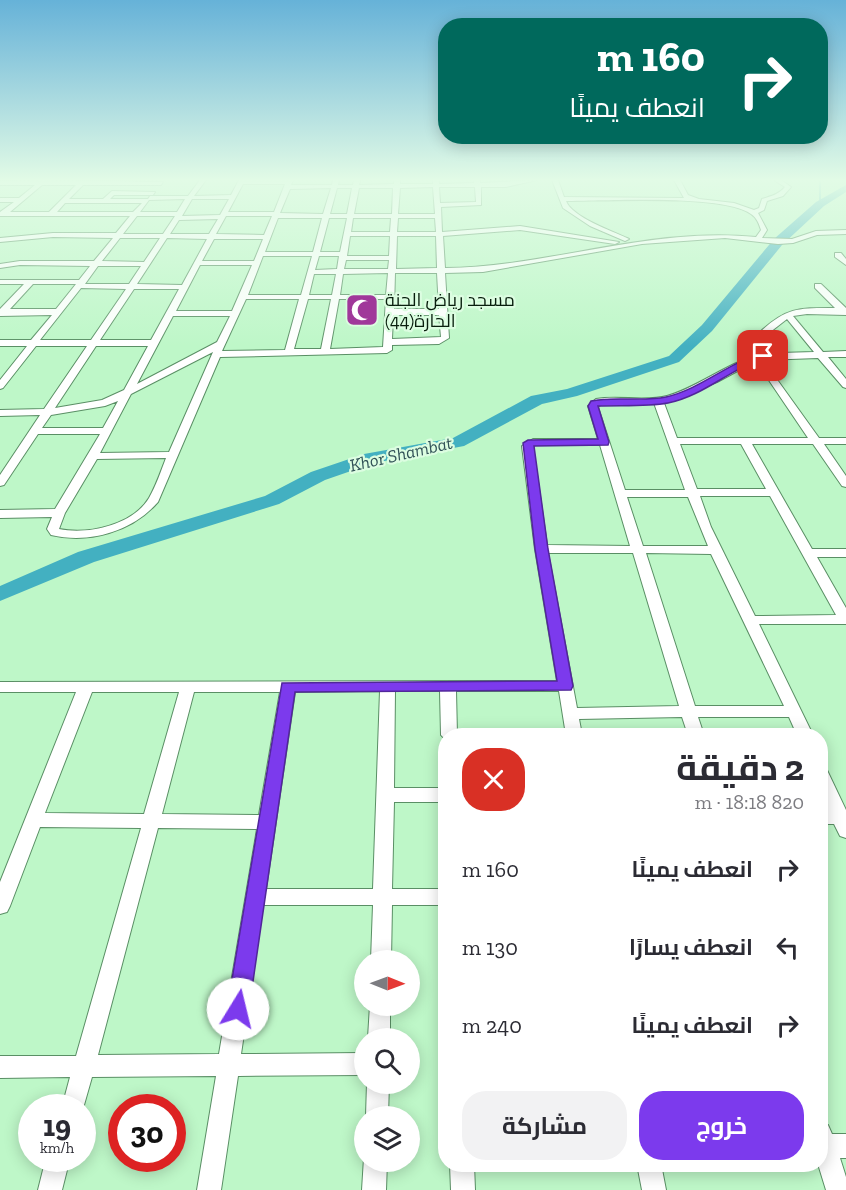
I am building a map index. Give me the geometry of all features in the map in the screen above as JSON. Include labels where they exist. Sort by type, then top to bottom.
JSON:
[{"type":"street","points":[[0,240],[67,236],[268,237],[154,500],[147,510],[136,519],[99,531],[58,534],[53,529],[59,513],[93,456],[124,393],[155,343],[212,237]]},
{"type":"street","points":[[289,353],[316,254],[334,236]]},
{"type":"street","points":[[325,352],[343,256],[338,236]]},
{"type":"street","points":[[0,413],[48,412],[105,403],[219,349],[289,353],[384,351],[388,349],[388,297],[393,236]]},
{"type":"street","points":[[388,342],[446,338],[439,236]]},
{"type":"street","points":[[570,236],[613,242],[725,236],[793,242],[810,236]]},
{"type":"street","points":[[618,236],[631,242]]},
{"type":"street","points":[[758,239],[760,236]]},
{"type":"street","points":[[0,386],[5,373],[34,343],[116,237]]},
{"type":"street","points":[[0,483],[4,473],[35,431],[165,238]]},
{"type":"street","points":[[311,272],[492,269],[631,242]]},
{"type":"street","points":[[198,263],[316,254],[391,258]]},
{"type":"street","points":[[838,255],[846,262]]},
{"type":"street","points":[[0,266],[148,264]]},
{"type":"street","points":[[0,282],[185,286]]},
{"type":"street","points":[[1,313],[31,282]]},
{"type":"street","points":[[818,286],[845,313]]},
{"type":"street","points":[[243,297],[388,297]]},
{"type":"street","points":[[776,355],[767,344],[764,332],[787,314],[807,310],[845,313]]},
{"type":"street","points":[[1,313],[59,312]]},
{"type":"street","points":[[388,312],[444,312]]},
{"type":"street","points":[[171,313],[236,314]]},
{"type":"street","points":[[787,314],[846,385]]},
{"type":"street","points":[[0,343],[155,343]]},
{"type":"street","points":[[694,728],[593,406],[595,403],[659,402],[674,398],[757,357],[846,354]]},
{"type":"street","points":[[757,357],[846,484]]},
{"type":"street","points":[[659,402],[701,518],[802,728]]},
{"type":"street","points":[[35,431],[106,431]]},
{"type":"street","points":[[675,441],[846,441]]},
{"type":"street","points":[[573,728],[541,549],[528,443],[604,442]]},
{"type":"street","points":[[745,442],[846,619],[751,620]]},
{"type":"street","points":[[93,456],[172,455]]},
{"type":"street","points":[[620,494],[773,492]]},
{"type":"street","points":[[0,513],[59,513]]},
{"type":"street","points":[[541,549],[717,550]]},
{"type":"street","points":[[808,553],[846,553]]},
{"type":"street","points":[[381,950],[388,686]]},
{"type":"street","points":[[448,686],[449,728]]},
{"type":"street","points":[[0,687],[565,686]]},
{"type":"street","points":[[1,900],[86,687]]},
{"type":"street","points":[[76,1094],[188,687]]},
{"type":"street","points":[[209,1190],[288,687]]},
{"type":"street","points":[[570,714],[688,711],[795,712]]},
{"type":"street","points":[[828,789],[844,822]]},
{"type":"street","points":[[385,795],[438,795]]},
{"type":"street","points":[[828,819],[844,822]]},
{"type":"street","points":[[34,820],[267,822]]},
{"type":"street","points":[[256,897],[438,897]]},
{"type":"street","points":[[0,1067],[354,1064]]},
{"type":"street","points":[[830,1141],[838,1190]]},
{"type":"street","points":[[50,1190],[54,1172]]},
{"type":"street","points":[[374,1190],[375,1172]]},
{"type":"street","points":[[462,1172],[463,1190]]},
{"type":"street","points":[[651,1172],[654,1190]]},
{"type":"waterway","name":"Khor Shambat","points":[[0,594],[86,557],[272,500],[318,476],[370,458],[458,442],[537,400],[571,393],[674,359],[707,328],[785,236]]},
{"type":"place","name":"مسجد رياض الجنة الحارة(44)","points":[[362,310]]},
{"type":"route","points":[[238,1009],[288,687],[565,686],[541,549],[528,443],[604,442],[593,406],[595,403],[667,400],[714,380],[751,359],[763,356]]}]
